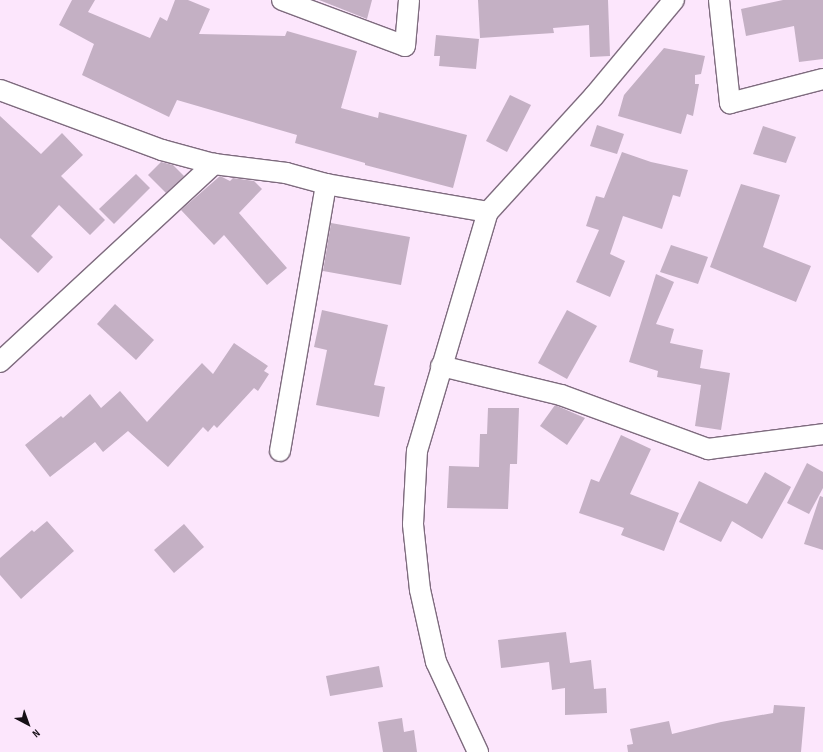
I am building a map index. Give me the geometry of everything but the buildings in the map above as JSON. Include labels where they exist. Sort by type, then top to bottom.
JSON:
[{"type":"street","points":[[282,0],[405,46],[409,0]]},
{"type":"street","points":[[478,752],[436,662],[420,590],[413,524],[417,451],[488,212],[594,96],[674,0]]},
{"type":"street","points":[[719,0],[730,102],[823,79]]},
{"type":"street","points":[[0,90],[162,150],[214,164],[286,173],[326,184],[488,212]]},
{"type":"street","points":[[0,362],[214,164]]},
{"type":"street","points":[[280,451],[326,184]]},
{"type":"street","points":[[441,366],[561,395],[708,449],[823,434]]}]
